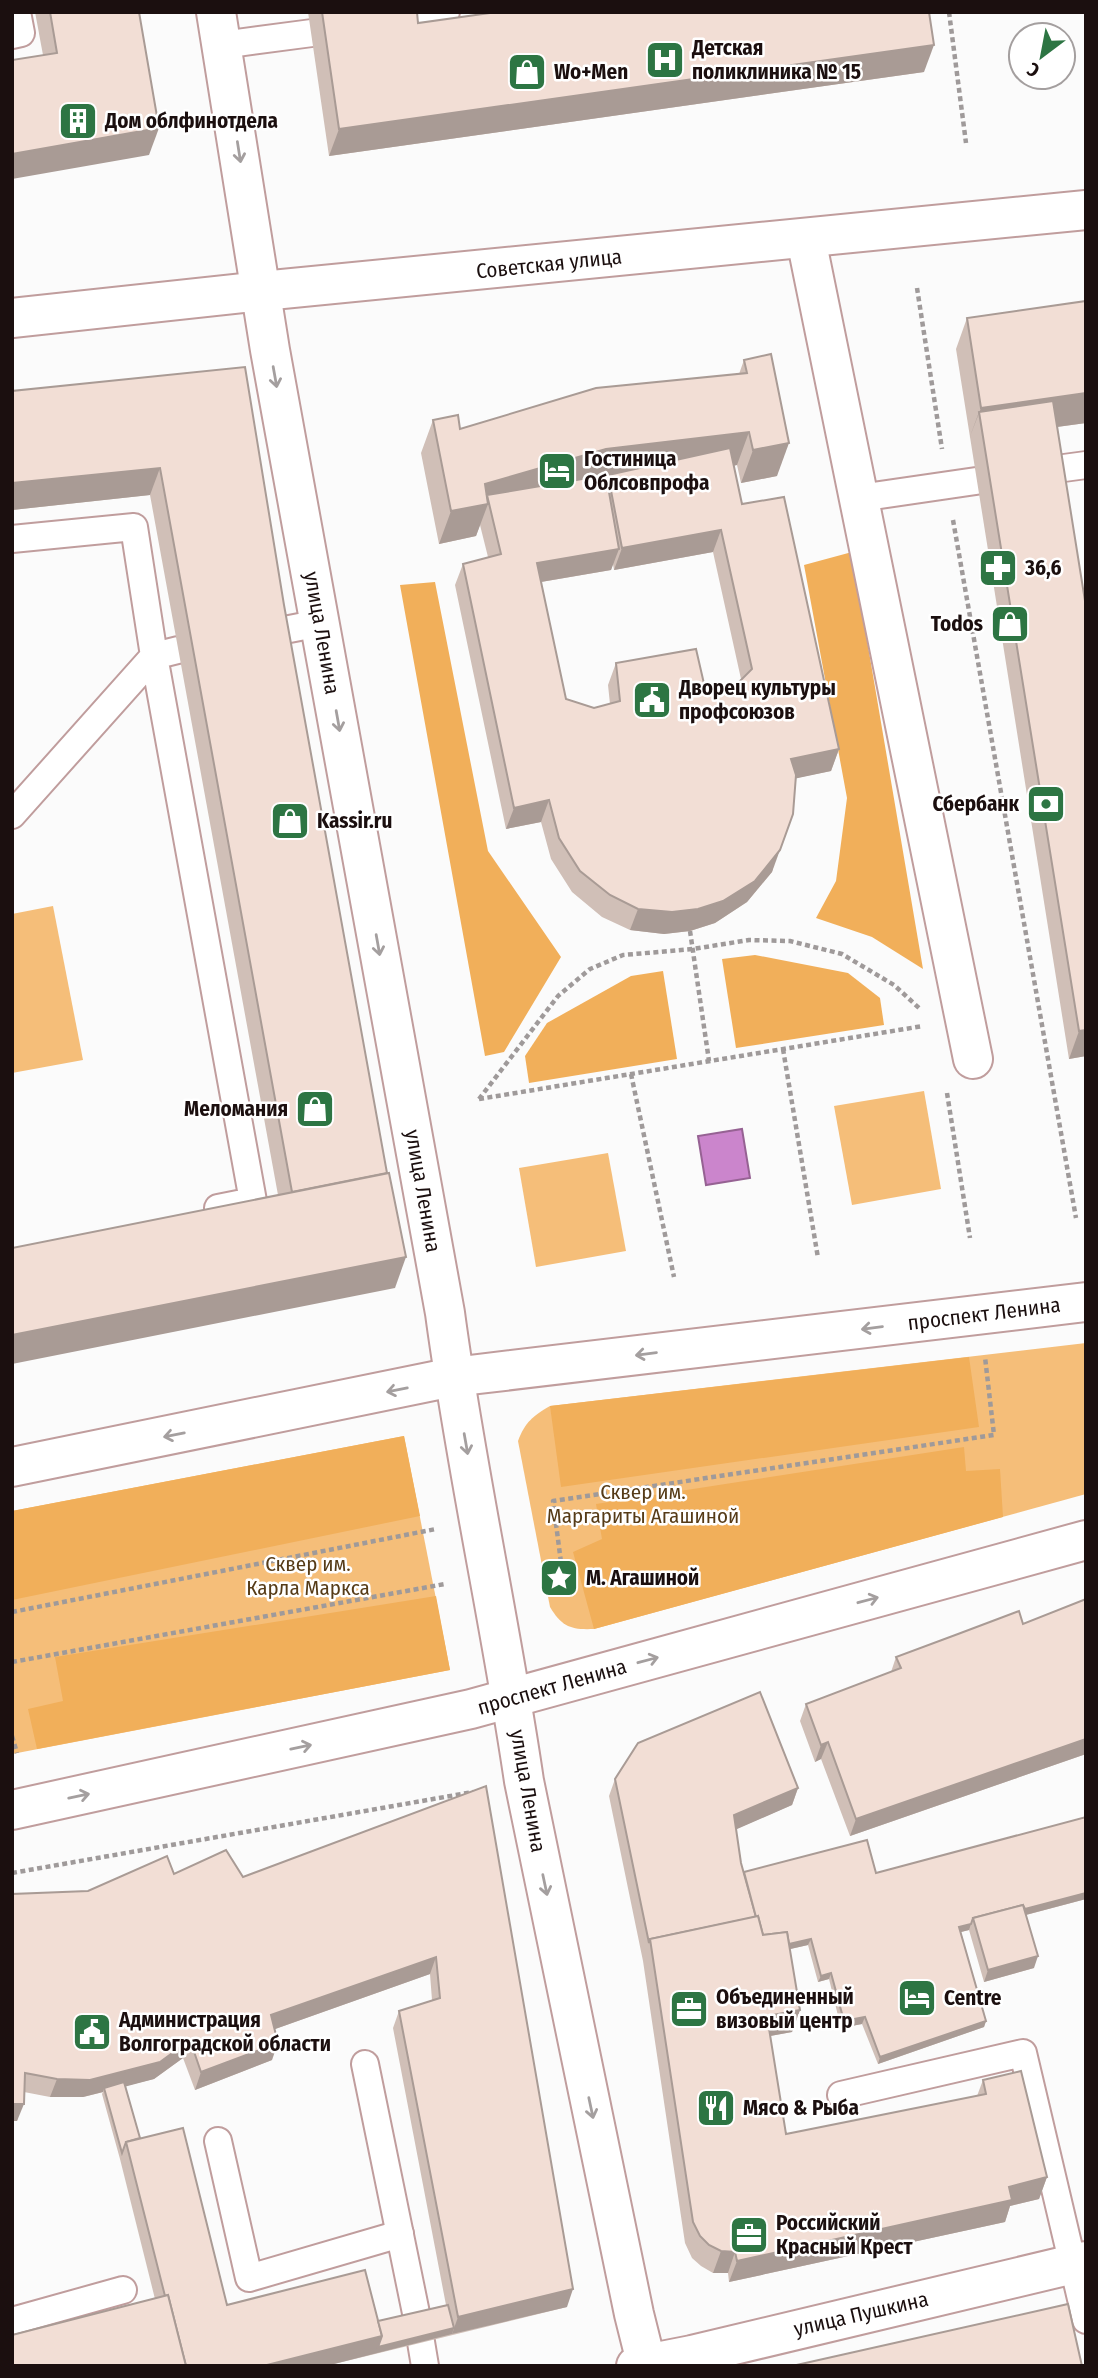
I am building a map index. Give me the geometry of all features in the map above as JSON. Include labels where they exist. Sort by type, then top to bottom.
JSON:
[{"type":"street","name":"улица Ленина","points":[[219,29],[261,291],[445,1313],[453,1377],[512,1698],[524,1781],[643,2365]]},
{"type":"street","name":"Советская улица","points":[[12,318],[1086,210]]},
{"type":"street","points":[[806,239],[859,498],[950,1021],[972,1059]]},
{"type":"street","name":"проспект Ленина","points":[[12,1468],[453,1377],[1086,1302]]},
{"type":"street","name":"проспект Ленина","points":[[12,1810],[471,1709],[1086,1540]]},
{"type":"street","name":"улица Пушкина","points":[[643,2365],[1079,2262]]},
{"type":"lane","points":[[12,35],[21,33],[17,12]]},
{"type":"lane","points":[[404,18],[446,12]]},
{"type":"lane","points":[[219,29],[312,33]]},
{"type":"lane","points":[[1049,470],[1086,465]]},
{"type":"lane","points":[[859,498],[976,481]]},
{"type":"lane","points":[[12,540],[134,527],[166,653],[253,1201],[199,1213]]},
{"type":"lane","points":[[274,632],[320,623]]},
{"type":"lane","points":[[12,815],[166,653]]},
{"type":"lane","points":[[841,2095],[1023,2053],[1079,2262],[1086,2320]]},
{"type":"lane","points":[[365,2064],[421,2342]]},
{"type":"lane","points":[[218,2141],[248,2278],[400,2234]]},
{"type":"lane","points":[[12,2321],[123,2290]]},
{"type":"path","points":[[949,12],[966,143]]},
{"type":"path","points":[[917,288],[947,485],[1076,1218]]},
{"type":"path","points":[[690,930],[709,1061]]},
{"type":"path","points":[[749,940],[790,941],[842,954],[950,1021],[479,1099],[558,996],[590,969],[623,955],[693,949],[749,940]]},
{"type":"path","points":[[783,1049],[818,1258]]},
{"type":"path","points":[[631,1074],[674,1277]]},
{"type":"path","points":[[947,1092],[970,1238]]},
{"type":"path","points":[[562,1570],[553,1500],[994,1435],[985,1355]]},
{"type":"path","points":[[12,1612],[436,1530]]},
{"type":"path","points":[[12,1662],[445,1584]]},
{"type":"path","points":[[12,1736],[16,1753]]},
{"type":"path","points":[[12,1873],[484,1790]]},
{"type":"green space","points":[[852,552],[923,969],[872,937],[816,918],[836,881],[847,798],[804,565]]},
{"type":"green space","points":[[435,582],[488,851],[561,957],[504,1052],[485,1056],[400,585]]},
{"type":"green space","points":[[53,906],[83,1060],[12,1073],[12,914]]},
{"type":"green space","points":[[755,955],[848,973],[880,998],[884,1025],[736,1048],[722,959]]},
{"type":"green space","points":[[663,971],[677,1059],[529,1083],[525,1056],[547,1023],[631,976]]},
{"type":"green space","points":[[924,1091],[941,1189],[852,1205],[834,1106]]},
{"type":"green space","points":[[608,1153],[626,1251],[536,1267],[519,1168]]},
{"type":"green space","name":"Сквер им. Маргариты Агашиной","points":[[1086,1343],[1086,1494],[594,1629],[568,1626],[550,1607],[518,1441],[530,1420],[550,1406]]},
{"type":"green space","points":[[969,1357],[979,1427],[561,1487],[550,1406]]},
{"type":"green space","name":"Сквер им. Карла Маркса","points":[[404,1436],[450,1670],[12,1754],[12,1511]]},
{"type":"green space","points":[[404,1436],[420,1516],[12,1600],[12,1511]]},
{"type":"green space","points":[[964,1447],[966,1471],[1000,1469],[1003,1517],[594,1629],[573,1552],[602,1539],[596,1504]]},
{"type":"green space","points":[[436,1596],[450,1670],[37,1749],[28,1709],[63,1701],[55,1657]]},
{"type":"shaded area","points":[[742,1129],[750,1178],[706,1185],[698,1136]]},
{"type":"building","name":"Дом облфинотдела","points":[[50,12],[139,12],[159,128],[12,154],[12,60],[57,53]]},
{"type":"building","points":[[322,12],[417,12],[418,23],[497,12],[929,12],[934,45],[339,129]]},
{"type":"building","points":[[1086,301],[1086,393],[981,408],[967,318]]},
{"type":"building","points":[[771,354],[789,443],[753,450],[749,432],[606,449],[485,484],[488,504],[451,511],[433,420],[458,415],[460,429],[596,388],[747,373],[744,360]]},
{"type":"building","points":[[245,367],[284,605],[387,1173],[292,1192],[160,468],[12,483],[12,391]]},
{"type":"building","points":[[1053,401],[1086,607],[1086,1030],[1079,1031],[979,412]]},
{"type":"building","name":"Дворец культуры профсоюзов","points":[[730,448],[742,504],[784,497],[839,749],[791,759],[796,775],[793,814],[780,850],[755,881],[723,901],[698,909],[672,912],[638,909],[610,895],[580,871],[559,838],[549,800],[514,808],[463,564],[501,554],[487,495],[606,475],[619,549],[537,563],[566,699],[594,708],[620,701],[616,663],[696,649],[705,688],[734,687],[752,669],[721,530],[622,548],[608,475]]},
{"type":"building","points":[[389,1173],[406,1257],[12,1335],[12,1248]]},
{"type":"building","points":[[1086,1599],[1086,1739],[856,1819],[828,1742],[821,1745],[806,1704],[901,1668],[896,1657],[1019,1611],[1023,1624]]},
{"type":"building","points":[[760,1692],[798,1788],[734,1815],[741,1863],[756,1917],[650,1939],[649,1943],[615,1779],[638,1743]]},
{"type":"building","points":[[486,1786],[573,2289],[458,2317],[399,2011],[440,1998],[436,1957],[271,2015],[278,2043],[201,2072],[190,2040],[160,2062],[90,2080],[57,2079],[25,2073],[24,2104],[12,2104],[12,1894],[88,1891],[167,1856],[174,1874],[226,1850],[243,1877]]},
{"type":"building","points":[[1086,1817],[1086,1893],[1025,1909],[1023,1905],[973,1918],[971,1924],[959,1927],[986,2021],[880,2057],[865,2017],[844,2021],[831,1973],[821,1976],[811,1939],[789,1944],[787,1932],[763,1935],[744,1872],[867,1840],[876,1873]]},
{"type":"building","points":[[1023,1905],[1038,1956],[988,1970],[973,1918]]},
{"type":"building","points":[[758,1916],[763,1935],[787,1932],[800,2010],[767,2016],[786,2134],[986,2094],[983,2080],[1021,2071],[1047,2177],[1009,2187],[1012,2200],[737,2261],[735,2252],[721,2251],[709,2245],[700,2236],[693,2222],[650,1939]]},
{"type":"building","points":[[124,2082],[140,2138],[126,2142],[122,2153],[104,2088]]},
{"type":"building","points":[[183,2128],[227,2305],[365,2270],[382,2336],[263,2366],[186,2366],[168,2295],[165,2296],[126,2142]]},
{"type":"building","points":[[168,2295],[186,2366],[12,2366],[12,2335]]},
{"type":"building","points":[[1068,2304],[1082,2366],[792,2366]]},
{"type":"building","points":[[448,2305],[454,2328],[378,2347],[382,2336],[378,2321]]},
{"type":"place","name":"Детская поликлиника № 15","points":[[665,60]]},
{"type":"place","name":"Wo+Men","points":[[527,72]]},
{"type":"place","name":"Дом облфинотдела","points":[[78,121]]},
{"type":"place","name":"Гостиница Облсовпрофа","points":[[557,471]]},
{"type":"place","name":"36,6","points":[[998,568]]},
{"type":"place","name":"Todos","points":[[1010,624]]},
{"type":"place","name":"Дворец культуры профсоюзов","points":[[652,700]]},
{"type":"place","name":"Сбербанк","points":[[1046,804]]},
{"type":"place","name":"Kassir.ru","points":[[290,821]]},
{"type":"place","name":"Меломания","points":[[315,1109]]},
{"type":"place","name":"М. Агашиной","points":[[559,1578]]},
{"type":"place","name":"Centre","points":[[917,1998]]},
{"type":"place","name":"Объединенный визовый центр","points":[[689,2009]]},
{"type":"place","name":"Администрация Волгоградской области","points":[[92,2032]]},
{"type":"place","name":"Мясо & Рыба","points":[[716,2108]]},
{"type":"place","name":"Российский Красный Крест","points":[[749,2235]]}]
